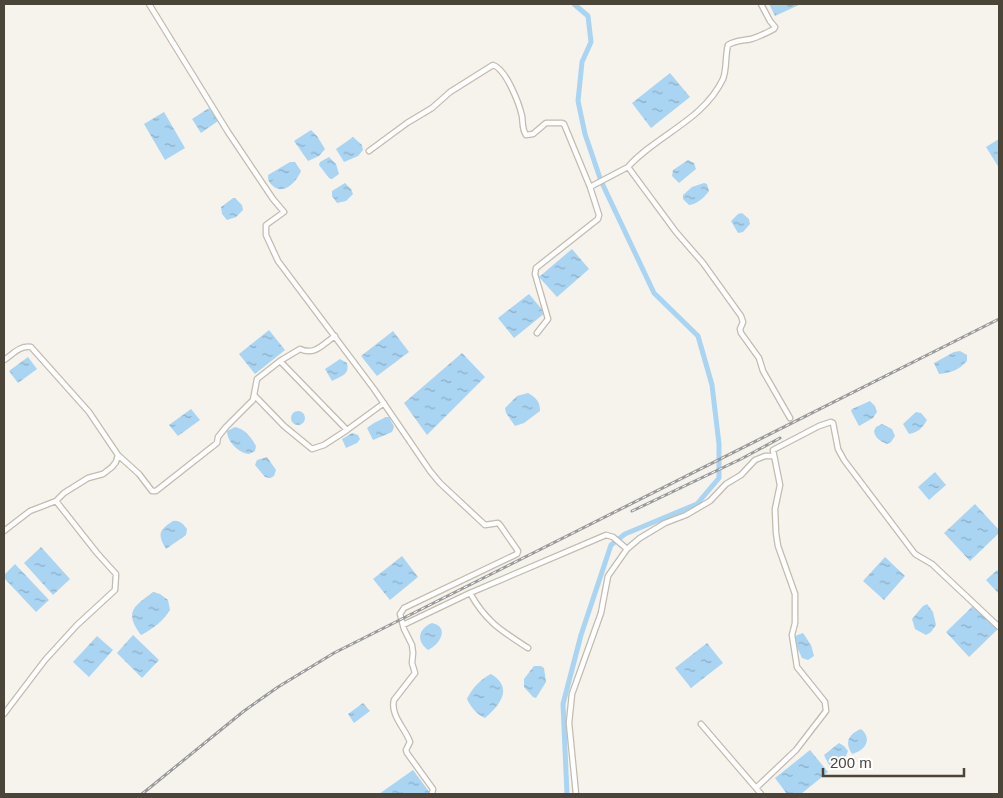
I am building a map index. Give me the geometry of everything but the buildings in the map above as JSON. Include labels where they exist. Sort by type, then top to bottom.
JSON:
[{"type":"street","points":[[149,4],[228,132],[273,199],[284,212],[266,225],[266,236],[278,261],[384,403],[430,471],[440,483],[485,525],[500,525],[518,551],[517,554],[404,608],[400,614],[412,645],[412,663],[415,673],[392,705],[410,742],[406,750],[407,753],[433,789],[432,794]]},
{"type":"street","points":[[591,187],[628,167],[657,142],[692,117],[710,98],[724,74],[725,55],[728,45],[736,40],[748,40],[758,37],[774,29],[761,4]]},
{"type":"street","points":[[369,151],[432,108],[450,92],[493,65],[498,67],[509,84],[522,115],[522,125],[526,135],[532,134],[546,123],[564,124],[591,187],[599,215],[598,219],[536,268],[535,274],[548,319],[538,333]]},
{"type":"street","points":[[628,167],[676,232],[703,263],[741,316],[743,322],[740,329],[741,333],[759,358],[763,371],[790,418]]},
{"type":"street","points":[[4,360],[26,346],[31,347],[89,412],[118,455],[140,474],[152,491],[156,491],[217,443],[220,433],[253,400],[257,379],[280,361],[300,349],[306,352],[313,352],[335,336]]},
{"type":"street","points":[[280,361],[348,430]]},
{"type":"street","points":[[254,396],[284,426],[312,449],[324,445],[348,430],[384,403]]},
{"type":"street","points":[[756,788],[796,750],[826,711],[826,702],[797,667],[792,635],[795,623],[795,594],[776,533],[775,509],[780,485],[773,450],[819,426],[831,422],[834,425],[838,449],[844,460],[915,554],[932,564],[999,627]]},
{"type":"street","points":[[4,531],[30,511],[56,501],[64,493],[88,478],[103,474],[112,468],[118,455]]},
{"type":"street","points":[[576,794],[568,723],[572,694],[601,614],[608,576],[627,549],[640,538],[710,501],[726,484],[741,475],[755,460],[765,456],[774,456]]},
{"type":"street","points":[[4,714],[45,660],[77,625],[115,590],[116,574],[97,554],[56,501]]},
{"type":"street","points":[[403,625],[470,593],[606,535],[613,537],[627,549]]},
{"type":"street","points":[[470,593],[480,610],[496,627],[528,648]]},
{"type":"street","points":[[701,724],[761,794]]},
{"type":"water","points":[[769,4],[801,4],[775,16]]},
{"type":"water","points":[[670,73],[690,97],[651,128],[632,103]]},
{"type":"water","points":[[209,108],[218,121],[201,133],[192,119]]},
{"type":"water","points":[[164,112],[185,148],[165,160],[144,124]]},
{"type":"water","points":[[311,130],[325,149],[319,156],[308,161],[294,141]]},
{"type":"water","points":[[353,137],[362,145],[363,150],[358,156],[344,162],[336,149]]},
{"type":"water","points":[[999,139],[999,168],[986,147]]},
{"type":"water","points":[[329,157],[336,164],[339,174],[332,179],[329,178],[319,165],[320,162]]},
{"type":"water","points":[[688,160],[694,163],[696,169],[679,183],[672,176],[673,170]]},
{"type":"water","points":[[290,162],[295,162],[301,171],[290,186],[277,189],[270,183],[268,175]]},
{"type":"water","points":[[345,183],[353,194],[346,201],[337,203],[332,196],[332,191]]},
{"type":"water","points":[[704,183],[707,184],[709,191],[700,200],[689,205],[683,199],[683,195],[692,187]]},
{"type":"water","points":[[233,198],[242,205],[243,210],[236,217],[227,220],[222,214],[221,207]]},
{"type":"water","points":[[742,213],[749,219],[750,224],[743,232],[738,233],[731,221],[738,214]]},
{"type":"water","points":[[572,249],[589,269],[557,297],[539,277]]},
{"type":"water","points":[[529,294],[545,313],[514,338],[498,318]]},
{"type":"water","points":[[269,330],[285,350],[255,374],[239,354]]},
{"type":"water","points":[[393,331],[409,352],[377,376],[361,356]]},
{"type":"water","points":[[960,351],[967,355],[967,361],[961,367],[939,374],[934,363],[954,352]]},
{"type":"water","points":[[462,353],[485,377],[427,435],[404,403]]},
{"type":"water","points":[[28,357],[37,369],[18,383],[9,371]]},
{"type":"water","points":[[340,359],[347,363],[346,373],[332,381],[325,369]]},
{"type":"water","points":[[528,393],[537,400],[540,411],[524,423],[515,426],[506,413],[505,408],[517,396]]},
{"type":"water","points":[[870,401],[875,406],[877,412],[873,418],[859,426],[851,411]]},
{"type":"water","points":[[191,409],[200,420],[178,436],[169,425]]},
{"type":"water","points":[[295,411],[301,411],[305,418],[301,425],[295,425],[291,421],[291,415]]},
{"type":"water","points":[[916,412],[921,413],[927,420],[920,430],[909,434],[903,424]]},
{"type":"water","points":[[389,417],[394,427],[392,432],[373,440],[367,428]]},
{"type":"water","points":[[882,424],[892,429],[895,436],[887,444],[875,436],[874,431],[876,427]]},
{"type":"water","points":[[235,427],[250,437],[256,446],[255,451],[249,454],[245,453],[231,443],[227,431]]},
{"type":"water","points":[[352,433],[358,435],[360,439],[357,443],[346,448],[342,439]]},
{"type":"water","points":[[267,457],[276,470],[274,476],[270,478],[265,477],[255,465],[257,460]]},
{"type":"water","points":[[935,472],[946,485],[929,500],[918,487]]},
{"type":"water","points":[[975,504],[999,530],[999,533],[970,561],[944,533]]},
{"type":"water","points":[[173,521],[179,522],[187,529],[186,535],[166,549],[161,540],[161,533]]},
{"type":"water","points":[[41,547],[70,579],[53,595],[24,563]]},
{"type":"water","points":[[402,556],[418,577],[390,600],[373,579]]},
{"type":"water","points":[[885,557],[905,576],[884,600],[863,581]]},
{"type":"water","points":[[15,564],[49,600],[36,612],[4,578],[4,575]]},
{"type":"water","points":[[997,570],[999,572],[999,594],[986,580]]},
{"type":"water","points":[[153,592],[160,594],[168,600],[170,610],[164,618],[141,635],[133,621],[133,610]]},
{"type":"water","points":[[927,604],[933,612],[936,625],[926,635],[915,629],[912,619]]},
{"type":"water","points":[[974,605],[998,629],[969,657],[946,632]]},
{"type":"water","points":[[432,623],[441,628],[442,632],[436,644],[428,650],[424,647],[420,635],[424,628]]},
{"type":"water","points":[[803,633],[811,645],[814,656],[808,660],[802,658],[793,639],[795,636]]},
{"type":"water","points":[[133,635],[159,660],[142,678],[117,653]]},
{"type":"water","points":[[97,636],[113,650],[89,677],[73,662]]},
{"type":"water","points":[[707,643],[723,663],[691,688],[675,668]]},
{"type":"water","points":[[534,666],[544,668],[546,682],[536,698],[524,687],[524,679]]},
{"type":"water","points":[[491,674],[498,679],[503,691],[496,708],[485,718],[474,710],[467,699],[477,684]]},
{"type":"water","points":[[363,703],[370,711],[354,723],[348,714]]},
{"type":"water","points":[[861,729],[865,733],[866,744],[861,750],[852,754],[848,746],[849,739],[853,733]]},
{"type":"water","points":[[839,743],[848,751],[846,756],[831,769],[824,755]]},
{"type":"water","points":[[810,750],[828,772],[801,794],[787,794],[775,778]]},
{"type":"water","points":[[413,770],[429,794],[379,794]]},
{"type":"waterway","points":[[567,794],[563,704],[581,635],[611,545],[625,534],[697,504],[719,478],[719,444],[712,385],[698,336],[654,293],[601,181],[585,134],[578,101],[582,62],[591,42],[588,16],[574,4]]},
{"type":"railway","points":[[142,794],[244,711],[278,687],[334,653],[999,319]]},
{"type":"railway","points":[[632,511],[741,459],[780,438]]}]
